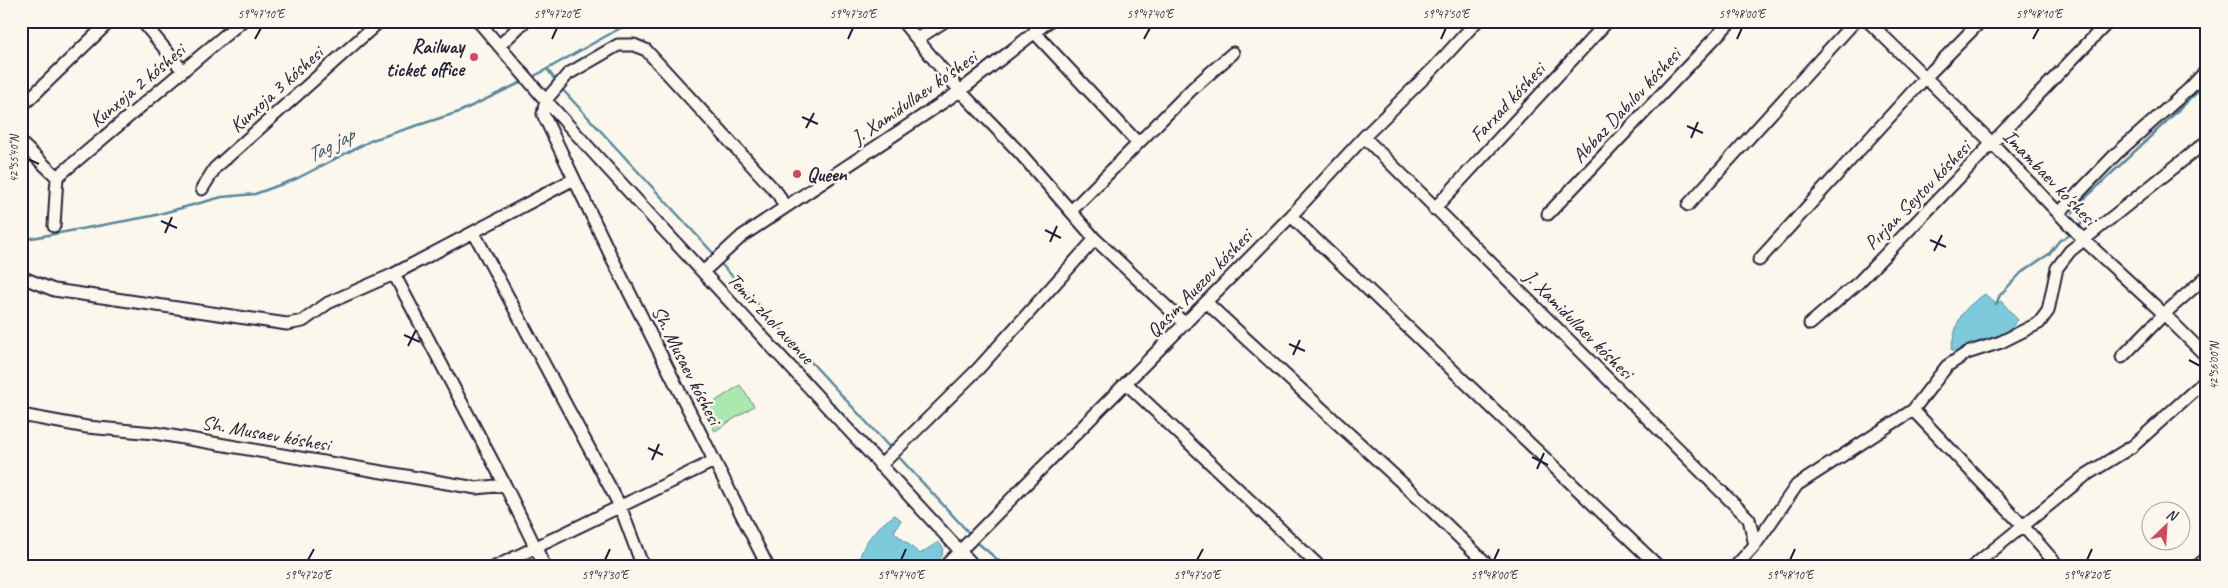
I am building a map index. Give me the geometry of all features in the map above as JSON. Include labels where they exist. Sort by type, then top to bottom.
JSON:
[{"type":"street","points":[[21,107],[110,21]]},
{"type":"street","points":[[142,21],[183,71]]},
{"type":"street","name":"Kunxoja 2 kóshesi","points":[[57,177],[242,21]]},
{"type":"street","name":"Kunxoja 3 kóshesi","points":[[202,190],[215,168],[380,21]]},
{"type":"street","points":[[478,21],[499,46],[525,21]]},
{"type":"street","points":[[902,21],[960,91],[1020,153],[1095,239],[1185,324]]},
{"type":"street","points":[[917,39],[945,21]]},
{"type":"street","name":"J. Xamidullaev ko'shesi","points":[[703,272],[742,236],[960,91],[1049,21]]},
{"type":"street","name":"Qasım Auezov kóshesi","points":[[944,567],[1292,216],[1364,137],[1434,68],[1477,21]]},
{"type":"street","name":"Farxad kóshesi","points":[[1434,209],[1608,21]]},
{"type":"street","name":"Abbaz Dabılov kóshesi","points":[[1548,214],[1731,21]]},
{"type":"street","points":[[1688,205],[1855,21]]},
{"type":"street","name":"Imambaev ko'shesi","points":[[1868,21],[1992,144],[2084,239],[2207,357]]},
{"type":"street","points":[[1759,260],[1925,78],[1982,21]]},
{"type":"street","name":"Pırjan Seytov kóshesi","points":[[1810,324],[1859,282],[2109,21]]},
{"type":"street","points":[[1034,32],[1138,143]]},
{"type":"street","points":[[543,97],[568,74],[618,45],[634,45],[646,50],[778,194],[785,206]]},
{"type":"street","name":"Temir zhol avenue","points":[[499,46],[543,97],[880,466],[975,567]]},
{"type":"street","points":[[1071,211],[1192,89],[1233,54]]},
{"type":"street","points":[[2059,213],[2116,154],[2189,89],[2207,70]]},
{"type":"street","name":"Sh. Musaev kóshesi","points":[[543,97],[543,114],[574,179],[768,567]]},
{"type":"street","name":"J. Xamidullaev kóshesi","points":[[1364,137],[1434,209],[1749,519],[1755,545]]},
{"type":"street","points":[[1735,567],[1755,545],[1798,485],[1913,410],[1947,366],[1967,353],[2001,342],[2039,322],[2048,311],[2057,268],[2070,251],[2207,141]]},
{"type":"street","points":[[21,143],[57,177],[54,226]]},
{"type":"street","points":[[21,277],[54,290],[287,324],[303,322],[328,303],[394,274],[574,179]]},
{"type":"street","points":[[1292,216],[1659,567]]},
{"type":"street","points":[[474,233],[620,506],[643,567]]},
{"type":"street","points":[[880,466],[978,369],[1095,239]]},
{"type":"street","points":[[394,274],[505,485],[545,567]]},
{"type":"street","points":[[2122,357],[2164,314],[2207,276]]},
{"type":"street","points":[[1206,302],[1425,504],[1490,567]]},
{"type":"street","points":[[1972,567],[2086,475],[2134,446],[2207,379]]},
{"type":"street","points":[[1127,384],[1320,567]]},
{"type":"street","points":[[1913,410],[2023,526],[2059,567]]},
{"type":"street","name":"Sh. Musaev kóshesi","points":[[21,415],[87,427],[154,433],[476,488],[505,485]]},
{"type":"street","points":[[495,567],[714,461]]},
{"type":"street","points":[[2196,567],[2207,558]]},
{"type":"green space","points":[[740,385],[754,406],[715,431],[702,410]]},
{"type":"water","points":[[1985,294],[1996,304],[2001,301],[2018,320],[2007,333],[1956,355],[1951,349],[1960,317],[1969,306]]},
{"type":"water","points":[[895,515],[901,520],[894,532],[920,554],[938,542],[943,547],[942,556],[931,567],[875,567],[859,562],[867,541],[883,524]]},
{"type":"waterway","name":"Tag jap","points":[[531,78],[633,21]]},
{"type":"waterway","points":[[548,70],[555,80]]},
{"type":"waterway","name":"Tag jap","points":[[21,240],[152,216],[222,197],[255,194],[296,179],[372,140],[459,112],[524,81]]},
{"type":"waterway","points":[[2073,213],[2078,205],[2207,83]]},
{"type":"waterway","points":[[561,88],[714,254]]},
{"type":"waterway","points":[[2079,226],[2084,221],[2080,218]]},
{"type":"waterway","points":[[1996,304],[2000,295],[2022,272],[2049,254],[2059,241],[2072,233]]},
{"type":"waterway","points":[[722,265],[892,450]]},
{"type":"waterway","points":[[897,455],[970,534]]},
{"type":"waterway","points":[[978,543],[1006,567]]},
{"type":"place","name":"Railway ticket office","points":[[474,57]]},
{"type":"place","name":"Queen","points":[[797,174]]}]
